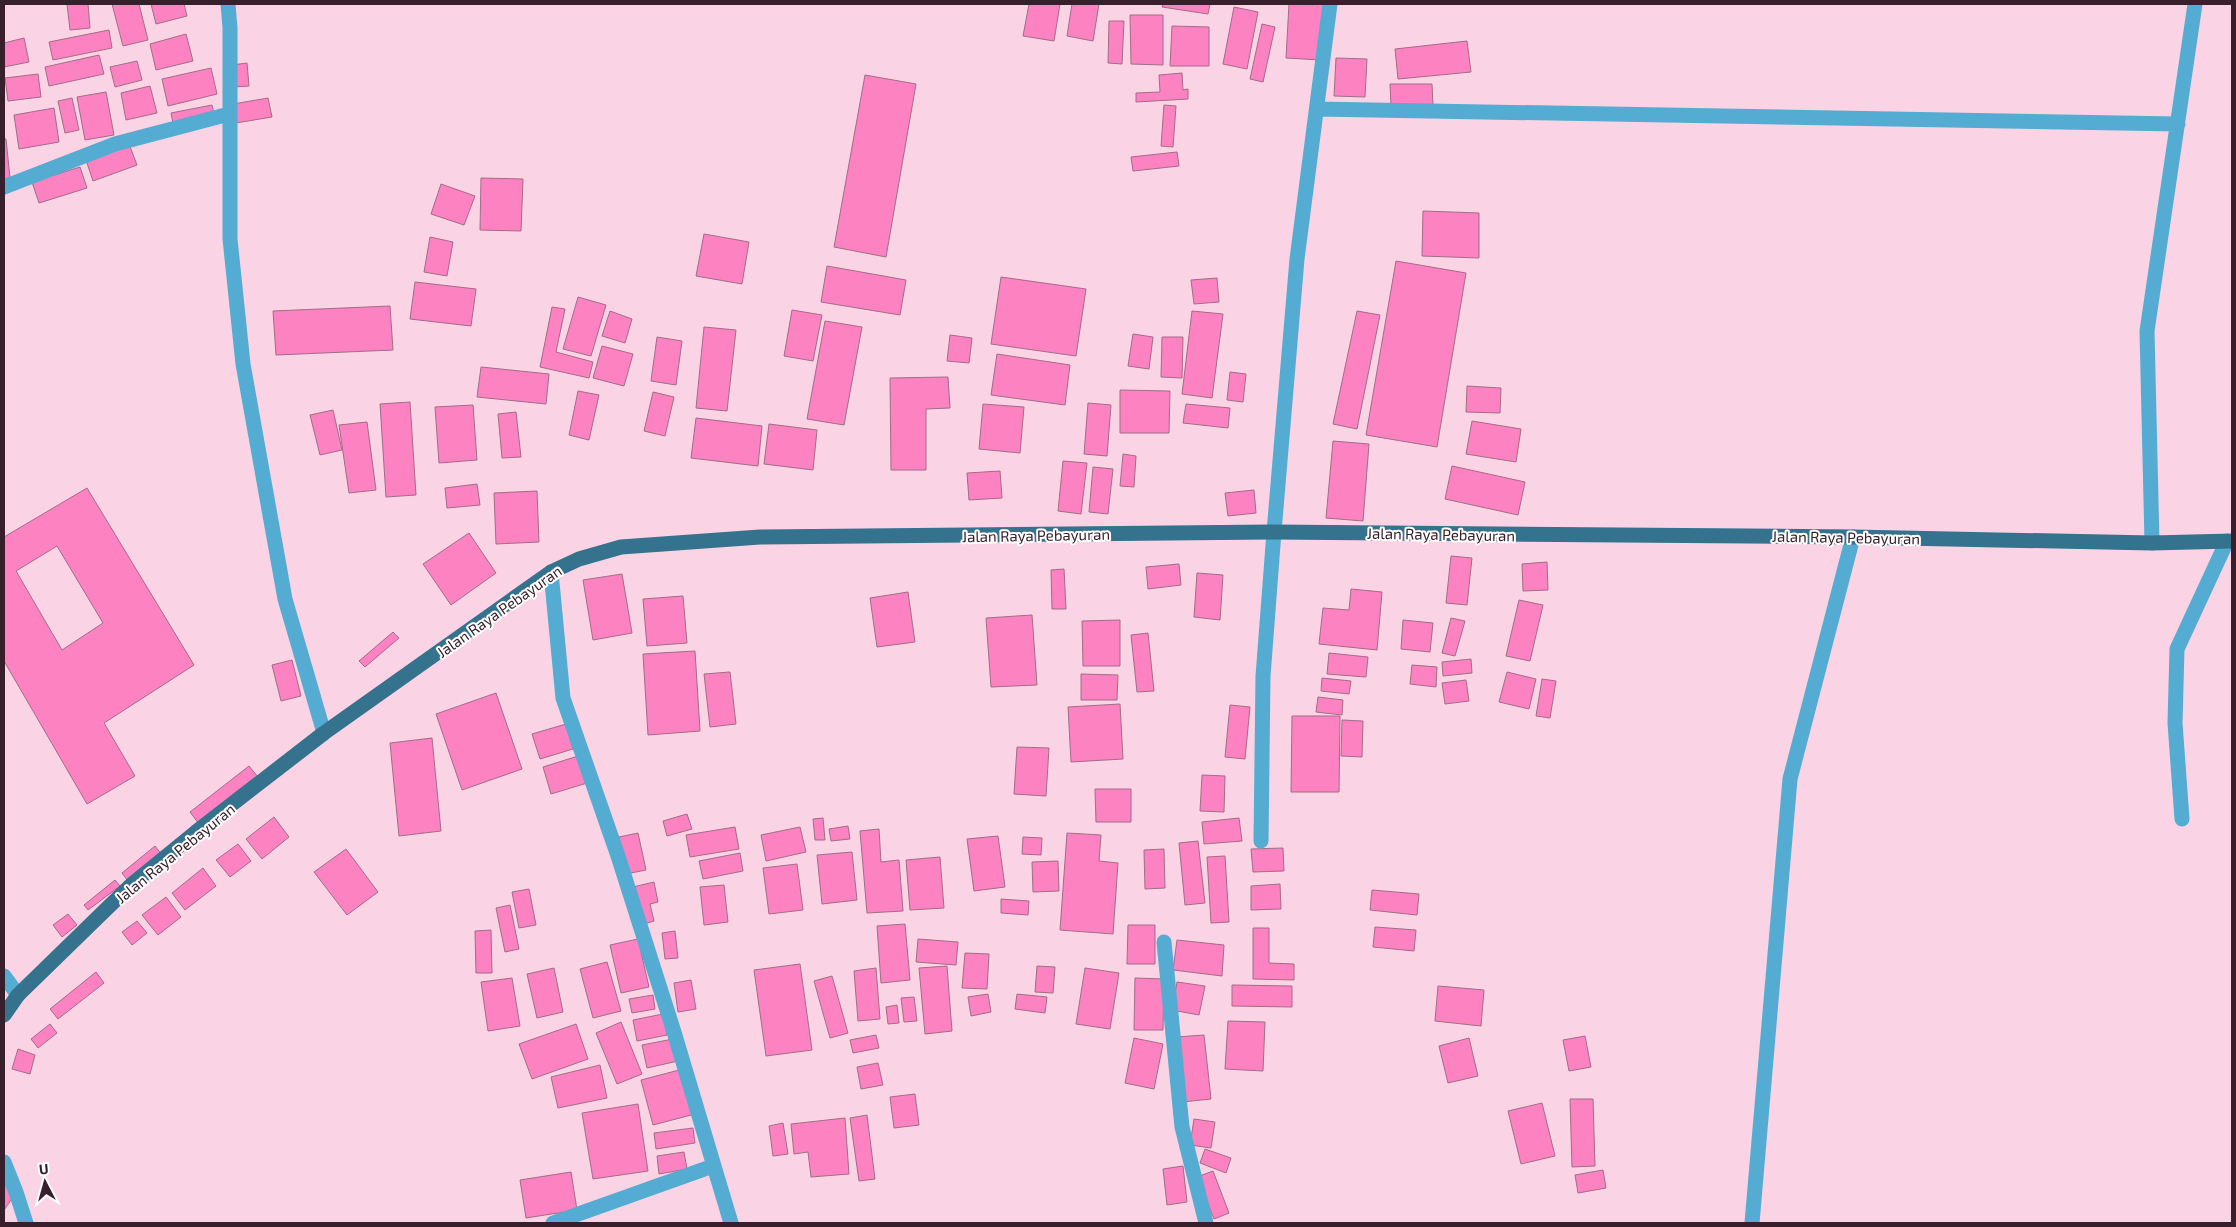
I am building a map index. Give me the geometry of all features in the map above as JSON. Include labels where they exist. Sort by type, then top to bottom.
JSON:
[{"type":"main road","name":"Jalan Raya Pebayuran","points":[[4,1015],[18,996],[131,885],[324,733],[551,572],[579,559],[621,547],[760,537],[1274,532],[1852,537],[2152,543],[2230,541]]},
{"type":"street","points":[[228,4],[230,28],[230,239],[243,364],[285,599],[324,733]]},
{"type":"street","points":[[1261,841],[1263,676],[1274,532],[1297,259],[1330,4]]},
{"type":"street","points":[[2152,543],[2147,331],[2196,4]]},
{"type":"street","points":[[1317,109],[2178,124]]},
{"type":"street","points":[[4,187],[114,144],[229,114]]},
{"type":"street","points":[[1752,1223],[1790,779],[1852,537]]},
{"type":"street","points":[[2182,819],[2175,723],[2177,649],[2230,541]]},
{"type":"street","points":[[551,572],[563,698],[618,856],[674,1032],[731,1223]]},
{"type":"street","points":[[1164,942],[1182,1127],[1206,1223]]},
{"type":"street","points":[[4,976],[18,996]]},
{"type":"street","points":[[4,1162],[26,1223]]},
{"type":"street","points":[[553,1223],[713,1166]]},
{"type":"building","points":[[67,4],[88,4],[90,28],[70,30]]},
{"type":"building","points":[[112,4],[139,4],[148,40],[123,46]]},
{"type":"building","points":[[151,4],[184,4],[187,16],[156,24]]},
{"type":"building","points":[[1029,4],[1060,4],[1054,41],[1023,36]]},
{"type":"building","points":[[1072,4],[1099,4],[1093,41],[1067,36]]},
{"type":"building","points":[[1163,4],[1210,4],[1208,14],[1162,7]]},
{"type":"building","points":[[1289,4],[1325,4],[1321,60],[1286,58]]},
{"type":"building","points":[[1234,7],[1258,12],[1247,69],[1223,64]]},
{"type":"building","points":[[1130,15],[1163,15],[1163,65],[1131,64]]},
{"type":"building","points":[[1109,21],[1124,21],[1122,64],[1108,63]]},
{"type":"building","points":[[1262,24],[1275,27],[1263,82],[1250,79]]},
{"type":"building","points":[[1172,26],[1209,27],[1209,66],[1170,66]]},
{"type":"building","points":[[109,30],[112,48],[53,60],[49,42]]},
{"type":"building","points":[[186,34],[193,61],[156,70],[150,44]]},
{"type":"building","points":[[24,38],[29,62],[4,67],[4,43]]},
{"type":"building","points":[[1467,41],[1471,72],[1398,79],[1395,49]]},
{"type":"building","points":[[99,55],[104,74],[49,86],[45,67]]},
{"type":"building","points":[[1336,58],[1367,59],[1365,97],[1334,96]]},
{"type":"building","points":[[137,61],[142,80],[115,87],[110,67]]},
{"type":"building","points":[[247,63],[249,86],[234,87],[232,65]]},
{"type":"building","points":[[211,68],[217,94],[168,106],[162,79]]},
{"type":"building","points":[[1182,73],[1183,90],[1188,89],[1188,99],[1136,102],[1136,93],[1160,92],[1159,75]]},
{"type":"building","points":[[38,74],[41,97],[8,101],[5,78]]},
{"type":"building","points":[[865,75],[916,84],[886,257],[834,247]]},
{"type":"building","points":[[1390,84],[1432,84],[1433,105],[1391,106]]},
{"type":"building","points":[[150,86],[157,113],[126,120],[121,93]]},
{"type":"building","points":[[106,92],[114,135],[85,140],[77,97]]},
{"type":"building","points":[[72,98],[79,130],[65,133],[58,101]]},
{"type":"building","points":[[268,98],[272,117],[236,123],[233,104]]},
{"type":"building","points":[[212,105],[214,114],[173,123],[171,113]]},
{"type":"building","points":[[1164,105],[1176,106],[1173,147],[1161,146]]},
{"type":"building","points":[[54,108],[59,142],[19,149],[14,115]]},
{"type":"building","points":[[4,139],[6,139],[10,178],[4,179]]},
{"type":"building","points":[[129,144],[137,165],[93,181],[86,160]]},
{"type":"building","points":[[1177,152],[1179,166],[1133,171],[1131,157]]},
{"type":"building","points":[[80,167],[87,188],[39,203],[32,182]]},
{"type":"building","points":[[481,178],[523,179],[521,231],[480,230]]},
{"type":"building","points":[[441,184],[475,196],[464,225],[431,214]]},
{"type":"building","points":[[1423,211],[1479,213],[1479,258],[1422,256]]},
{"type":"building","points":[[704,234],[749,242],[742,284],[696,276]]},
{"type":"building","points":[[430,237],[453,242],[447,276],[424,272]]},
{"type":"building","points":[[1396,261],[1466,273],[1437,447],[1366,435]]},
{"type":"building","points":[[827,266],[906,280],[900,315],[821,302]]},
{"type":"building","points":[[1001,277],[1086,289],[1076,356],[991,344]]},
{"type":"building","points":[[1217,278],[1219,302],[1194,304],[1191,280]]},
{"type":"building","points":[[415,282],[476,289],[471,326],[410,319]]},
{"type":"building","points":[[578,297],[606,305],[591,356],[563,349]]},
{"type":"building","points":[[390,306],[393,350],[276,355],[273,311]]},
{"type":"building","points":[[552,307],[565,309],[556,352],[593,362],[589,378],[540,367]]},
{"type":"building","points":[[792,310],[822,315],[813,361],[784,356]]},
{"type":"building","points":[[610,311],[632,319],[625,343],[602,336]]},
{"type":"building","points":[[1192,311],[1223,314],[1212,398],[1182,394]]},
{"type":"building","points":[[1357,311],[1380,315],[1357,429],[1333,424]]},
{"type":"building","points":[[825,321],[862,327],[844,425],[807,419]]},
{"type":"building","points":[[704,327],[736,330],[727,411],[696,408]]},
{"type":"building","points":[[1133,334],[1153,337],[1149,369],[1128,366]]},
{"type":"building","points":[[950,335],[972,338],[969,363],[947,361]]},
{"type":"building","points":[[657,337],[682,341],[676,385],[651,381]]},
{"type":"building","points":[[1162,337],[1183,337],[1182,378],[1161,377]]},
{"type":"building","points":[[602,346],[633,354],[624,386],[593,378]]},
{"type":"building","points":[[997,354],[1070,365],[1065,405],[991,395]]},
{"type":"building","points":[[481,367],[549,374],[546,404],[477,397]]},
{"type":"building","points":[[1230,372],[1246,374],[1243,402],[1227,400]]},
{"type":"building","points":[[948,377],[950,408],[926,409],[926,470],[891,470],[890,378]]},
{"type":"building","points":[[1467,386],[1501,388],[1500,413],[1466,412]]},
{"type":"building","points":[[1120,390],[1170,391],[1169,433],[1120,433]]},
{"type":"building","points":[[578,391],[599,395],[589,440],[569,435]]},
{"type":"building","points":[[653,392],[674,397],[665,436],[644,431]]},
{"type":"building","points":[[410,402],[416,495],[386,497],[380,404]]},
{"type":"building","points":[[1088,403],[1111,405],[1107,456],[1084,454]]},
{"type":"building","points":[[983,404],[1024,407],[1020,453],[979,449]]},
{"type":"building","points":[[1186,404],[1230,408],[1228,428],[1183,423]]},
{"type":"building","points":[[473,405],[477,460],[439,463],[435,407]]},
{"type":"building","points":[[333,410],[342,450],[320,455],[310,415]]},
{"type":"building","points":[[516,412],[521,457],[502,458],[498,414]]},
{"type":"building","points":[[696,418],[762,426],[758,466],[691,458]]},
{"type":"building","points":[[1472,421],[1521,429],[1516,462],[1466,454]]},
{"type":"building","points":[[367,422],[376,490],[349,493],[339,425]]},
{"type":"building","points":[[769,424],[817,430],[813,470],[764,464]]},
{"type":"building","points":[[1333,441],[1369,444],[1363,521],[1326,518]]},
{"type":"building","points":[[1123,454],[1136,456],[1134,487],[1120,486]]},
{"type":"building","points":[[1063,461],[1087,463],[1081,514],[1058,511]]},
{"type":"building","points":[[1452,466],[1525,482],[1518,515],[1445,499]]},
{"type":"building","points":[[1093,467],[1113,469],[1108,514],[1089,512]]},
{"type":"building","points":[[1000,471],[1002,498],[969,500],[967,473]]},
{"type":"building","points":[[477,484],[480,505],[447,508],[445,488]]},
{"type":"building","points":[[87,488],[194,665],[104,723],[135,776],[87,804],[4,661],[4,537]],"holes":[[[57,546],[103,623],[62,650],[16,571]]]},
{"type":"building","points":[[1254,490],[1256,513],[1228,516],[1225,493]]},
{"type":"building","points":[[537,491],[539,542],[496,544],[494,493]]},
{"type":"building","points":[[469,533],[496,573],[451,605],[423,564]]},
{"type":"building","points":[[1451,556],[1472,558],[1467,605],[1446,603]]},
{"type":"building","points":[[1547,562],[1548,590],[1523,591],[1522,564]]},
{"type":"building","points":[[1179,564],[1181,585],[1148,589],[1146,567]]},
{"type":"building","points":[[1064,569],[1066,609],[1052,609],[1051,570]]},
{"type":"building","points":[[1197,573],[1223,575],[1220,620],[1194,617]]},
{"type":"building","points":[[622,574],[632,633],[593,640],[583,580]]},
{"type":"building","points":[[1351,589],[1382,592],[1377,650],[1319,644],[1323,608],[1349,610]]},
{"type":"building","points":[[908,592],[915,642],[877,647],[870,598]]},
{"type":"building","points":[[683,596],[687,643],[647,646],[643,599]]},
{"type":"building","points":[[1519,600],[1543,605],[1530,661],[1506,656]]},
{"type":"building","points":[[1032,615],[1037,685],[991,687],[986,618]]},
{"type":"building","points":[[1451,618],[1465,621],[1455,656],[1442,653]]},
{"type":"building","points":[[1120,620],[1120,666],[1083,666],[1082,621]]},
{"type":"building","points":[[1403,620],[1433,623],[1430,652],[1401,649]]},
{"type":"building","points":[[393,632],[399,638],[365,667],[359,661]]},
{"type":"building","points":[[1148,633],[1154,691],[1137,692],[1131,635]]},
{"type":"building","points":[[695,651],[700,731],[648,735],[643,654]]},
{"type":"building","points":[[1329,653],[1368,657],[1366,677],[1327,674]]},
{"type":"building","points":[[1471,659],[1472,673],[1443,676],[1442,662]]},
{"type":"building","points":[[292,660],[301,696],[281,701],[272,665]]},
{"type":"building","points":[[1412,665],[1437,667],[1436,687],[1410,684]]},
{"type":"building","points":[[730,672],[736,724],[710,727],[704,674]]},
{"type":"building","points":[[1507,672],[1536,679],[1529,709],[1499,702]]},
{"type":"building","points":[[1081,674],[1118,675],[1117,700],[1081,700]]},
{"type":"building","points":[[1322,678],[1351,681],[1349,694],[1321,691]]},
{"type":"building","points":[[1542,679],[1556,681],[1550,718],[1536,716]]},
{"type":"building","points":[[1466,680],[1469,701],[1445,704],[1442,683]]},
{"type":"building","points":[[496,693],[522,769],[462,790],[436,714]]},
{"type":"building","points":[[1318,697],[1343,700],[1342,715],[1316,712]]},
{"type":"building","points":[[1120,704],[1123,759],[1071,762],[1068,707]]},
{"type":"building","points":[[1230,705],[1250,707],[1245,759],[1225,757]]},
{"type":"building","points":[[1292,716],[1340,716],[1339,792],[1291,792]]},
{"type":"building","points":[[1342,720],[1363,721],[1362,757],[1341,756]]},
{"type":"building","points":[[566,724],[573,749],[540,759],[532,734]]},
{"type":"building","points":[[432,738],[441,831],[399,836],[390,743]]},
{"type":"building","points":[[1017,747],[1049,748],[1046,796],[1014,794]]},
{"type":"building","points":[[578,756],[587,783],[551,794],[543,767]]},
{"type":"building","points":[[249,766],[258,777],[199,824],[190,812]]},
{"type":"building","points":[[1202,775],[1225,776],[1224,812],[1200,811]]},
{"type":"building","points":[[1095,789],[1131,789],[1131,822],[1096,822]]},
{"type":"building","points":[[687,814],[692,829],[667,836],[663,821]]},
{"type":"building","points":[[274,817],[289,837],[262,859],[246,839]]},
{"type":"building","points":[[823,818],[825,840],[815,840],[813,819]]},
{"type":"building","points":[[1239,818],[1242,841],[1204,844],[1202,822]]},
{"type":"building","points":[[848,826],[850,839],[831,841],[829,829]]},
{"type":"building","points":[[735,827],[739,849],[690,857],[686,835]]},
{"type":"building","points":[[800,827],[806,852],[766,861],[761,835]]},
{"type":"building","points":[[879,829],[881,862],[899,860],[903,911],[867,913],[860,831]]},
{"type":"building","points":[[638,833],[646,870],[626,874],[619,837]]},
{"type":"building","points":[[1067,833],[1101,835],[1099,861],[1118,863],[1113,934],[1060,930]]},
{"type":"building","points":[[998,836],[1005,887],[974,891],[967,839]]},
{"type":"building","points":[[1023,837],[1042,838],[1041,855],[1022,854]]},
{"type":"building","points":[[1198,841],[1205,903],[1185,905],[1179,843]]},
{"type":"building","points":[[238,844],[251,861],[230,877],[216,860]]},
{"type":"building","points":[[155,846],[162,855],[128,881],[122,873]]},
{"type":"building","points":[[1283,848],[1284,871],[1253,872],[1251,849]]},
{"type":"building","points":[[346,849],[378,892],[347,915],[314,872]]},
{"type":"building","points":[[1164,849],[1165,888],[1145,889],[1144,850]]},
{"type":"building","points":[[852,852],[857,900],[822,904],[817,855]]},
{"type":"building","points":[[740,853],[743,871],[703,879],[699,861]]},
{"type":"building","points":[[1225,856],[1229,922],[1211,923],[1207,857]]},
{"type":"building","points":[[940,857],[944,908],[910,910],[906,860]]},
{"type":"building","points":[[1058,861],[1059,891],[1033,892],[1032,862]]},
{"type":"building","points":[[797,864],[803,910],[769,914],[763,868]]},
{"type":"building","points":[[203,868],[216,886],[185,910],[172,893]]},
{"type":"building","points":[[115,880],[120,886],[88,910],[84,905]]},
{"type":"building","points":[[654,882],[658,902],[650,904],[654,921],[644,924],[633,887]]},
{"type":"building","points":[[1280,884],[1281,909],[1251,910],[1251,886]]},
{"type":"building","points":[[724,885],[728,922],[704,925],[700,887]]},
{"type":"building","points":[[529,889],[536,925],[519,928],[512,892]]},
{"type":"building","points":[[1372,890],[1419,894],[1417,915],[1370,910]]},
{"type":"building","points":[[166,897],[181,917],[158,935],[142,915]]},
{"type":"building","points":[[1001,899],[1029,901],[1028,915],[1001,913]]},
{"type":"building","points":[[510,905],[519,949],[505,952],[496,908]]},
{"type":"building","points":[[68,914],[77,925],[62,937],[53,925]]},
{"type":"building","points":[[137,921],[147,933],[132,945],[122,932]]},
{"type":"building","points":[[905,924],[910,980],[881,983],[877,926]]},
{"type":"building","points":[[1128,925],[1155,925],[1155,964],[1127,964]]},
{"type":"building","points":[[1375,927],[1416,930],[1414,951],[1373,947]]},
{"type":"building","points":[[1253,928],[1269,928],[1269,963],[1294,964],[1294,980],[1253,979]]},
{"type":"building","points":[[491,930],[492,973],[476,973],[475,931]]},
{"type":"building","points":[[675,931],[678,958],[665,959],[662,933]]},
{"type":"building","points":[[638,939],[649,987],[621,993],[610,945]]},
{"type":"building","points":[[918,939],[958,942],[956,965],[916,962]]},
{"type":"building","points":[[1177,940],[1224,945],[1222,976],[1173,970]]},
{"type":"building","points":[[965,953],[989,954],[987,989],[962,988]]},
{"type":"building","points":[[607,962],[621,1011],[593,1018],[580,969]]},
{"type":"building","points":[[800,964],[812,1050],[766,1056],[754,970]]},
{"type":"building","points":[[947,966],[952,1031],[925,1034],[919,968]]},
{"type":"building","points":[[1037,966],[1055,967],[1053,993],[1035,992]]},
{"type":"building","points":[[554,968],[563,1012],[537,1018],[527,974]]},
{"type":"building","points":[[876,968],[880,1019],[858,1021],[854,971]]},
{"type":"building","points":[[1085,968],[1119,973],[1110,1029],[1076,1024]]},
{"type":"building","points":[[96,972],[104,983],[58,1019],[50,1009]]},
{"type":"building","points":[[832,976],[848,1033],[830,1038],[814,981]]},
{"type":"building","points":[[512,978],[520,1026],[488,1031],[481,982]]},
{"type":"building","points":[[1135,978],[1164,979],[1163,1030],[1134,1030]]},
{"type":"building","points":[[691,980],[696,1009],[678,1012],[674,983]]},
{"type":"building","points":[[1177,982],[1205,986],[1199,1015],[1172,1010]]},
{"type":"building","points":[[1232,985],[1292,986],[1292,1007],[1232,1006]]},
{"type":"building","points":[[1438,986],[1484,990],[1481,1026],[1435,1021]]},
{"type":"building","points":[[988,994],[991,1012],[971,1016],[968,997]]},
{"type":"building","points":[[1017,994],[1047,997],[1045,1013],[1015,1009]]},
{"type":"building","points":[[653,995],[655,1009],[632,1013],[629,999]]},
{"type":"building","points":[[914,997],[917,1021],[904,1022],[901,998]]},
{"type":"building","points":[[897,1005],[899,1023],[888,1024],[886,1007]]},
{"type":"building","points":[[663,1014],[667,1035],[637,1041],[633,1020]]},
{"type":"building","points":[[1228,1021],[1265,1022],[1263,1071],[1225,1069]]},
{"type":"building","points":[[621,1022],[642,1074],[617,1084],[596,1033]]},
{"type":"building","points":[[50,1024],[57,1033],[38,1048],[31,1039]]},
{"type":"building","points":[[576,1024],[588,1059],[532,1079],[519,1044]]},
{"type":"building","points":[[876,1035],[879,1048],[853,1053],[850,1040]]},
{"type":"building","points":[[1204,1035],[1211,1099],[1182,1102],[1176,1037]]},
{"type":"building","points":[[1585,1036],[1591,1067],[1569,1071],[1563,1040]]},
{"type":"building","points":[[1134,1038],[1163,1044],[1154,1089],[1125,1083]]},
{"type":"building","points":[[1469,1038],[1478,1076],[1448,1083],[1439,1046]]},
{"type":"building","points":[[673,1039],[678,1061],[647,1068],[642,1045]]},
{"type":"building","points":[[18,1049],[35,1055],[30,1074],[12,1069]]},
{"type":"building","points":[[878,1063],[883,1085],[861,1089],[857,1067]]},
{"type":"building","points":[[600,1065],[607,1098],[558,1108],[551,1077]]},
{"type":"building","points":[[683,1069],[695,1114],[653,1125],[641,1080]]},
{"type":"building","points":[[915,1094],[919,1125],[894,1128],[890,1097]]},
{"type":"building","points":[[1570,1099],[1593,1099],[1595,1166],[1572,1167]]},
{"type":"building","points":[[1542,1103],[1555,1156],[1521,1164],[1508,1111]]},
{"type":"building","points":[[638,1104],[648,1171],[593,1179],[582,1113]]},
{"type":"building","points":[[867,1115],[875,1179],[859,1181],[850,1118]]},
{"type":"building","points":[[845,1118],[849,1174],[811,1177],[808,1152],[794,1154],[791,1124]]},
{"type":"building","points":[[1194,1119],[1215,1122],[1211,1148],[1190,1145]]},
{"type":"building","points":[[783,1123],[788,1154],[773,1156],[769,1126]]},
{"type":"building","points":[[693,1128],[695,1143],[656,1149],[654,1133]]},
{"type":"building","points":[[1205,1149],[1231,1158],[1226,1173],[1200,1163]]},
{"type":"building","points":[[684,1152],[687,1169],[659,1174],[657,1156]]},
{"type":"building","points":[[1183,1166],[1187,1202],[1167,1205],[1163,1169]]},
{"type":"building","points":[[1603,1170],[1606,1188],[1578,1193],[1575,1175]]},
{"type":"building","points":[[1213,1171],[1229,1213],[1214,1219],[1197,1177]]},
{"type":"building","points":[[571,1172],[577,1210],[526,1218],[520,1180]]},
{"type":"building","points":[[4,1184],[16,1193],[4,1210]]}]
